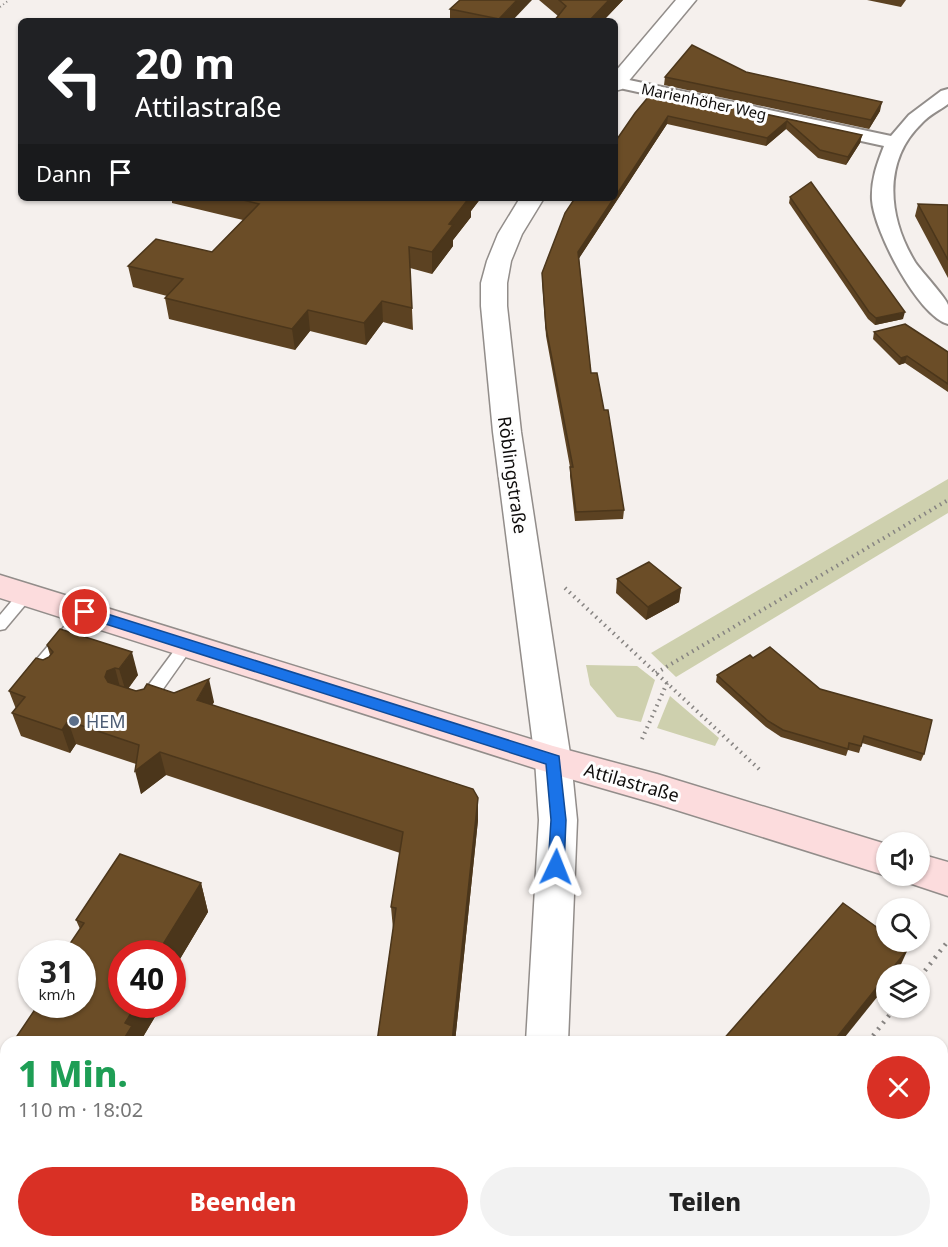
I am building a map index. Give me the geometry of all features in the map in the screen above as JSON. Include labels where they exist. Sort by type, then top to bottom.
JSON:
[{"type":"main road","name":"Attilastraße","points":[[13,590],[553,760],[657,789],[876,857]]},
{"type":"main road","points":[[930,873],[948,879]]},
{"type":"street","points":[[618,81],[686,0]]},
{"type":"street","name":"Marienhöher Weg","points":[[618,83],[896,143]]},
{"type":"street","points":[[948,95],[916,117],[896,143],[891,150],[881,188],[888,231],[910,273],[948,317]]},
{"type":"street","name":"Röblingstraße","points":[[530,201],[510,234],[499,261],[494,283],[494,306],[510,455],[553,760],[558,820],[547,1036]]},
{"type":"lane","points":[[0,625],[13,590]]},
{"type":"lane","points":[[50,675],[36,670],[85,612]]},
{"type":"lane","points":[[132,702],[143,706],[187,644]]},
{"type":"path","points":[[0,7],[9,0]]},
{"type":"path","points":[[656,673],[948,500]]},
{"type":"path","points":[[562,585],[760,770]]},
{"type":"path","points":[[642,739],[667,683]]},
{"type":"path","points":[[930,964],[948,941]]},
{"type":"path","points":[[873,1036],[887,1018]]},
{"type":"green space","points":[[948,479],[948,513],[676,677],[651,653]]},
{"type":"green space","points":[[586,665],[637,666],[655,680],[641,722],[617,717],[590,685]]},
{"type":"green space","points":[[670,696],[719,738],[715,746],[657,728]]},
{"type":"building","points":[[460,0],[517,0],[500,18],[450,9]]},
{"type":"building","points":[[559,0],[609,0],[592,18],[556,18],[566,6]]},
{"type":"building","points":[[692,45],[746,72],[882,102],[871,120],[665,77]]},
{"type":"building","points":[[654,90],[862,135],[848,157],[820,150],[787,121],[767,138],[668,116],[618,192],[618,138]]},
{"type":"building","points":[[811,182],[905,312],[876,318],[869,312],[790,197]]},
{"type":"building","points":[[247,201],[467,201],[449,224],[453,225],[432,252],[409,247],[412,308],[382,301],[364,323],[308,310],[292,329],[165,298],[183,279],[128,266],[156,239],[212,252],[259,204]]},
{"type":"building","points":[[573,201],[612,201],[578,252],[591,373],[597,373],[604,410],[608,410],[624,510],[576,512],[570,467],[573,467],[546,328],[542,273],[565,213]]},
{"type":"building","points":[[918,204],[948,205],[948,260]]},
{"type":"building","points":[[905,324],[948,352],[948,384],[907,356],[901,358],[874,332]]},
{"type":"building","points":[[649,562],[681,588],[648,607],[617,579]]},
{"type":"building","points":[[60,629],[132,652],[119,669],[107,671],[105,677],[108,682],[136,691],[144,689],[147,684],[174,693],[209,679],[197,700],[473,789],[478,798],[453,1036],[378,1036],[396,908],[391,907],[403,832],[160,752],[135,771],[139,745],[68,721],[62,730],[12,713],[25,697],[9,691],[36,658],[43,660],[49,657],[53,652],[47,645]]},
{"type":"building","points":[[770,647],[820,689],[932,720],[924,754],[864,736],[861,746],[849,743],[848,749],[783,730],[768,721],[717,675],[750,655],[753,658]]},
{"type":"building","points":[[120,854],[201,883],[166,940],[108,940],[108,1018],[128,1018],[125,1023],[132,1026],[126,1036],[17,1036],[29,1018],[96,1018],[96,940],[72,940],[84,923],[76,920]]},
{"type":"building","points":[[843,903],[876,927],[876,952],[906,952],[896,964],[876,964],[876,988],[838,1036],[726,1036]]},
{"type":"place","name":"HEM","points":[[74,721]]},
{"type":"route","points":[[85,612],[553,760],[558,820],[556,867]]}]
